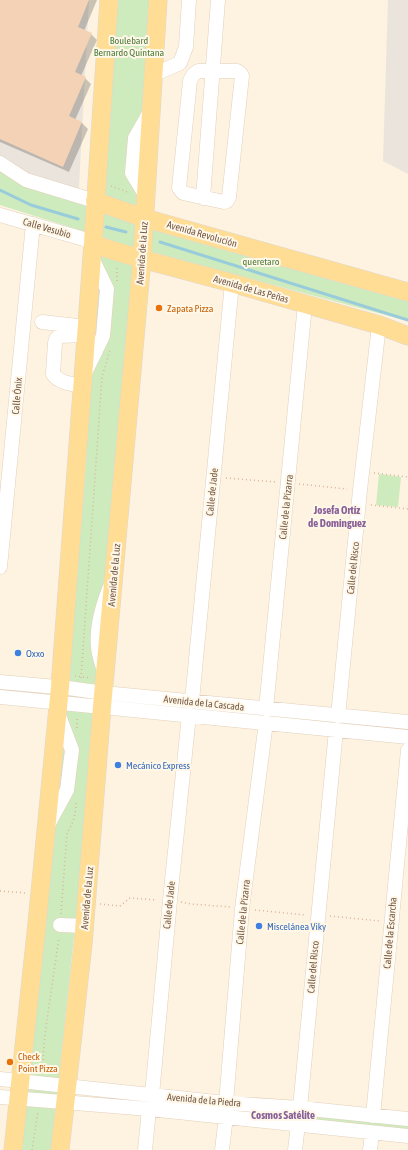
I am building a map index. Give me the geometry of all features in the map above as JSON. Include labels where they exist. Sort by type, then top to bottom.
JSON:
[{"type":"main road","points":[[13,1150],[19,1090],[52,924],[40,894],[46,829],[67,693],[82,383],[86,331],[97,250],[109,0]]},
{"type":"main road","name":"Avenida de la Luz","points":[[60,1150],[87,903],[114,574],[130,260],[139,216],[140,195],[151,109],[158,0]]},
{"type":"main road","name":"Avenida Revolución","points":[[100,202],[139,216],[408,292]]},
{"type":"main road","name":"Avenida de Las Peñas","points":[[97,250],[130,260],[232,283],[379,325],[408,336]]},
{"type":"street","points":[[153,75],[180,63],[186,47],[189,0]]},
{"type":"street","points":[[203,198],[209,71],[218,5]]},
{"type":"street","points":[[198,71],[209,71],[237,71],[240,72],[242,76],[229,197],[224,202],[183,193],[178,188],[190,81],[193,75],[198,71]]},
{"type":"street","name":"Avenida Revolución","points":[[0,163],[26,180],[100,202]]},
{"type":"street","name":"Calle Vesubio","points":[[0,215],[84,239],[97,250]]},
{"type":"street","name":"Calle Ónix","points":[[0,567],[33,224]]},
{"type":"street","points":[[86,331],[59,336],[55,343],[53,374],[60,381],[82,383],[103,336],[107,289],[97,250]]},
{"type":"street","name":"Calle de Jade","points":[[192,701],[232,283]]},
{"type":"street","name":"Calle de la Pizarra","points":[[222,1150],[242,909],[266,716],[305,304]]},
{"type":"street","points":[[42,322],[86,331]]},
{"type":"street","name":"Calle del Risco","points":[[338,716],[359,504],[379,325]]},
{"type":"street","name":"Avenida de la Cascada","points":[[0,682],[67,693]]},
{"type":"street","name":"Avenida de la Cascada","points":[[104,689],[189,715],[338,716],[408,722]]},
{"type":"street","name":"Avenida de la Cascada","points":[[0,698],[104,689],[192,701],[336,730],[408,737]]},
{"type":"street","name":"Calle de Jade","points":[[146,1150],[189,715]]},
{"type":"street","name":"Calle del Risco","points":[[300,1108],[324,916],[336,730]]},
{"type":"street","name":"Calle de la Escarcha","points":[[373,1116],[408,750]]},
{"type":"street","points":[[52,924],[85,926]]},
{"type":"street","name":"Avenida de la Piedra","points":[[0,1079],[19,1090]]},
{"type":"street","name":"Avenida de la Piedra","points":[[0,1096],[19,1090],[66,1093],[226,1110],[260,1121],[408,1136]]},
{"type":"street","points":[[260,1121],[261,1106]]},
{"type":"street","name":"Avenida de la Piedra","points":[[226,1110],[261,1106],[300,1108],[408,1119]]},
{"type":"street","points":[[295,1150],[298,1124]]},
{"type":"street","points":[[370,1150],[372,1133]]},
{"type":"path","points":[[109,185],[140,195]]},
{"type":"path","points":[[116,287],[130,260]]},
{"type":"path","points":[[104,689],[67,693],[102,377],[110,350]]},
{"type":"path","points":[[363,472],[408,477]]},
{"type":"path","points":[[359,504],[408,509]]},
{"type":"path","points":[[0,891],[40,894]]},
{"type":"path","points":[[87,903],[120,906],[130,898],[153,900]]},
{"type":"path","points":[[178,901],[192,904],[231,907]]},
{"type":"path","points":[[258,910],[381,921]]},
{"type":"path","points":[[42,1072],[47,1022]]},
{"type":"path","points":[[32,1150],[38,1110]]},
{"type":"shaded area","points":[[0,0],[89,0],[78,205],[0,181]]},
{"type":"shaded area","points":[[388,0],[408,0],[408,174],[383,161]]},
{"type":"green space","name":"Boulebard Bernardo Quintana","points":[[110,0],[154,0],[139,212],[268,243],[408,295],[408,321],[136,247],[97,723],[51,1150],[19,1150],[65,715],[86,465],[98,236],[0,205],[0,165],[100,202]]},
{"type":"green space","points":[[379,474],[401,477],[398,507],[376,505]]},
{"type":"green space","points":[[269,1112],[408,1126],[408,1133],[268,1119]]},
{"type":"building","points":[[0,0],[89,0],[78,27],[92,33],[75,72],[86,77],[69,116],[82,122],[63,167],[0,139]]},
{"type":"waterway","points":[[0,190],[31,205],[78,219]]},
{"type":"waterway","points":[[106,227],[126,232]]},
{"type":"waterway","points":[[160,242],[408,320]]},
{"type":"place","name":"Zapata Pizza","points":[[159,308]]},
{"type":"place","name":"Oxxo","points":[[18,653]]},
{"type":"place","name":"Mecánico Express","points":[[118,765]]},
{"type":"place","name":"Miscelánea Viky","points":[[259,926]]},
{"type":"place","name":"Check Point Pizza","points":[[10,1062]]},
{"type":"district","name":"Josefa Ortíz de Dominguez","points":[[337,516]]},
{"type":"district","name":"Cosmos Satélite","points":[[283,1115]]},
{"type":"park label","name":"queretaro","points":[[261,261]]}]
